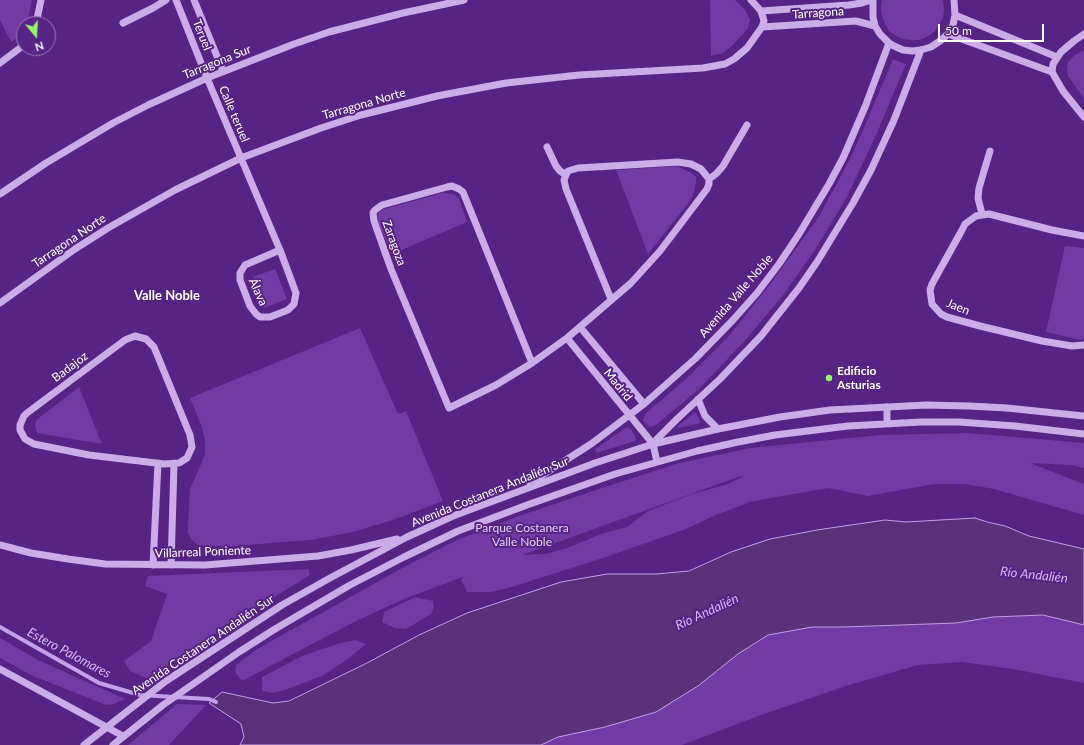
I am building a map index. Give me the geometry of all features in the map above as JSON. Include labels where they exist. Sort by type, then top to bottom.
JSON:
[{"type":"street","points":[[38,16],[41,0]]},
{"type":"street","points":[[123,23],[166,0]]},
{"type":"street","name":"Teruel","points":[[176,0],[207,78]]},
{"type":"street","name":"Teruel","points":[[194,0],[223,71]]},
{"type":"street","name":"Tarragona Sur","points":[[0,194],[79,142],[113,123],[148,105],[223,71],[329,32],[403,12],[464,0]]},
{"type":"street","points":[[751,0],[761,11],[764,21],[762,27]]},
{"type":"street","points":[[872,0],[875,26],[880,34],[889,43],[903,50],[921,50],[940,42],[948,34],[953,25],[955,15],[954,0]]},
{"type":"street","name":"Tarragona","points":[[761,11],[856,5],[872,0]]},
{"type":"street","points":[[955,15],[1057,57]]},
{"type":"street","name":"Tarragona","points":[[762,27],[856,21],[875,26]]},
{"type":"street","name":"Tarragona Norte","points":[[0,303],[75,249],[108,228],[175,190],[241,158],[294,138],[362,115],[471,88],[541,78],[725,64],[741,54],[756,38],[762,27]]},
{"type":"street","points":[[948,34],[1052,72]]},
{"type":"street","points":[[1084,34],[1065,48],[1057,57],[1053,64],[1052,72],[1063,91],[1084,117]]},
{"type":"street","name":"Avenida Valle Noble","points":[[514,492],[566,460],[629,416],[696,358],[733,320],[779,264],[818,203],[842,158],[865,106],[889,43]]},
{"type":"street","points":[[653,444],[741,358],[780,313],[804,282],[834,236],[883,145],[921,50]]},
{"type":"street","points":[[0,63],[16,51]]},
{"type":"street","name":"Calle teruel","points":[[207,78],[241,158]]},
{"type":"street","points":[[709,179],[723,166],[748,125]]},
{"type":"street","points":[[547,147],[556,166],[566,175]]},
{"type":"street","points":[[990,151],[979,188],[978,198],[982,214],[989,214],[1052,230],[1084,236]]},
{"type":"street","name":"Álava","points":[[241,158],[280,250],[296,289],[296,300],[288,310],[270,317],[260,317],[250,306],[240,280],[240,273],[245,265],[280,250]]},
{"type":"street","points":[[566,338],[631,283],[656,257],[691,211],[709,184],[709,179],[698,167],[685,162],[678,162],[578,168],[568,171],[564,185],[611,299]]},
{"type":"street","name":"Zaragoza","points":[[532,363],[463,192],[452,186],[447,187],[382,205],[375,210],[373,213],[374,221],[391,269],[449,408],[496,385],[532,363],[566,338]]},
{"type":"street","name":"Jaen","points":[[982,214],[970,219],[965,224],[932,284],[930,297],[936,310],[947,317],[1006,333],[1072,346],[1084,345]]},
{"type":"street","name":"Madrid","points":[[580,327],[644,404]]},
{"type":"street","name":"Badajoz","points":[[135,336],[141,337],[146,339],[154,347],[192,441],[192,447],[187,458],[174,464],[158,464],[89,455],[34,444],[25,439],[22,435],[20,430],[22,420],[27,413],[125,340],[135,336]]},
{"type":"street","name":"Madrid","points":[[566,338],[653,444],[657,462]]},
{"type":"street","points":[[698,400],[705,416],[718,429]]},
{"type":"street","name":"Avenida Costanera Andalién Sur","points":[[84,745],[166,681],[282,605],[406,537],[453,516],[514,492],[595,463],[653,444],[718,429],[780,417],[823,411],[926,405],[1007,408],[1084,416]]},
{"type":"street","points":[[887,407],[887,424]]},
{"type":"street","name":"Avenida Costanera Andalién Sur","points":[[113,745],[192,684],[275,629],[344,589],[404,557],[458,531],[615,474],[697,451],[775,435],[848,426],[921,422],[987,423],[1084,434]]},
{"type":"street","points":[[153,565],[158,464]]},
{"type":"street","points":[[171,565],[174,464]]},
{"type":"street","name":"Villarreal Poniente","points":[[0,545],[31,553],[105,564],[171,565],[239,563],[298,558],[351,550],[406,537]]},
{"type":"street","points":[[0,669],[123,736]]},
{"type":"green space","points":[[0,0],[32,0],[29,16],[16,16],[16,39],[11,42],[0,20]]},
{"type":"green space","points":[[710,0],[735,0],[745,10],[750,20],[748,28],[733,45],[723,53],[711,56]]},
{"type":"green space","points":[[882,0],[943,0],[943,18],[934,32],[927,37],[920,40],[903,39],[889,31],[885,24],[881,8]]},
{"type":"green space","points":[[1084,50],[1084,99],[1068,76],[1067,70],[1068,62]]},
{"type":"green space","points":[[893,59],[906,64],[877,133],[847,197],[815,250],[784,294],[743,343],[698,390],[656,425],[651,427],[648,426],[643,421],[645,414],[688,377],[729,336],[771,283],[818,218],[850,159]]},
{"type":"green space","points":[[677,166],[690,172],[696,177],[694,192],[690,201],[648,254],[616,170]]},
{"type":"green space","points":[[443,193],[454,194],[459,199],[467,222],[392,254],[378,223],[379,212],[384,209]]},
{"type":"green space","points":[[1065,246],[1084,248],[1084,338],[1081,340],[1046,332]]},
{"type":"green space","points":[[275,269],[287,299],[264,308],[253,277]]},
{"type":"green space","points":[[360,328],[398,414],[406,411],[443,501],[393,520],[353,532],[311,540],[234,546],[198,545],[192,540],[188,533],[190,489],[205,455],[205,440],[201,425],[190,398]]},
{"type":"green space","points":[[79,387],[102,444],[37,433],[35,425],[36,420]]},
{"type":"green space","points":[[695,412],[701,423],[678,428],[678,426]]},
{"type":"green space","points":[[627,427],[632,430],[636,439],[635,441],[596,453],[595,449]]},
{"type":"green space","name":"Parque Costanera Valle Noble","points":[[967,433],[1084,443],[1084,468],[1071,465],[1030,463],[1084,484],[1084,515],[994,489],[965,484],[934,484],[868,496],[829,488],[776,497],[750,502],[716,515],[686,529],[606,557],[515,586],[491,592],[467,592],[461,580],[465,576],[404,599],[356,621],[242,681],[235,672],[236,665],[257,649],[404,567],[457,540],[519,516],[679,463],[750,448],[881,435]],"holes":[[[744,476],[728,484],[692,494],[648,511],[627,527],[604,533],[567,548],[545,554],[522,555],[738,477]]]},
{"type":"green space","points":[[308,569],[310,575],[186,652],[151,680],[130,671],[124,661],[151,641],[167,594],[145,586],[148,576]]},
{"type":"green space","points":[[415,597],[433,601],[434,607],[431,614],[406,629],[395,628],[382,622],[384,612]]},
{"type":"green space","points":[[1043,615],[1084,625],[1084,683],[1013,669],[962,662],[918,665],[846,686],[761,715],[682,745],[541,745],[558,737],[605,727],[656,712],[738,654],[768,635],[812,627],[956,623],[993,617]]},
{"type":"green space","points":[[0,638],[38,660],[125,699],[114,704],[106,705],[33,676],[0,658]]},
{"type":"green space","points":[[355,640],[366,644],[348,659],[322,676],[273,693],[262,691],[262,677],[302,656],[337,644]]},
{"type":"green space","points":[[177,704],[206,705],[169,745],[128,745]]},
{"type":"water","name":"Río Andalién","points":[[975,518],[1005,526],[1029,536],[1084,549],[1084,625],[1043,615],[993,617],[956,623],[812,627],[768,635],[738,654],[698,686],[656,712],[605,727],[558,737],[541,745],[240,745],[244,737],[241,724],[209,703],[222,692],[273,703],[289,701],[367,663],[419,635],[467,613],[561,582],[607,574],[656,574],[689,571],[731,552],[770,539],[817,530],[885,520],[906,522]]},
{"type":"waterway","name":"Estero Palomares","points":[[0,627],[99,683],[140,695],[209,699],[216,702]]},
{"type":"place","name":"Edificio Asturias","points":[[829,378]]},
{"type":"district","name":"Valle Noble","points":[[167,296]]}]
